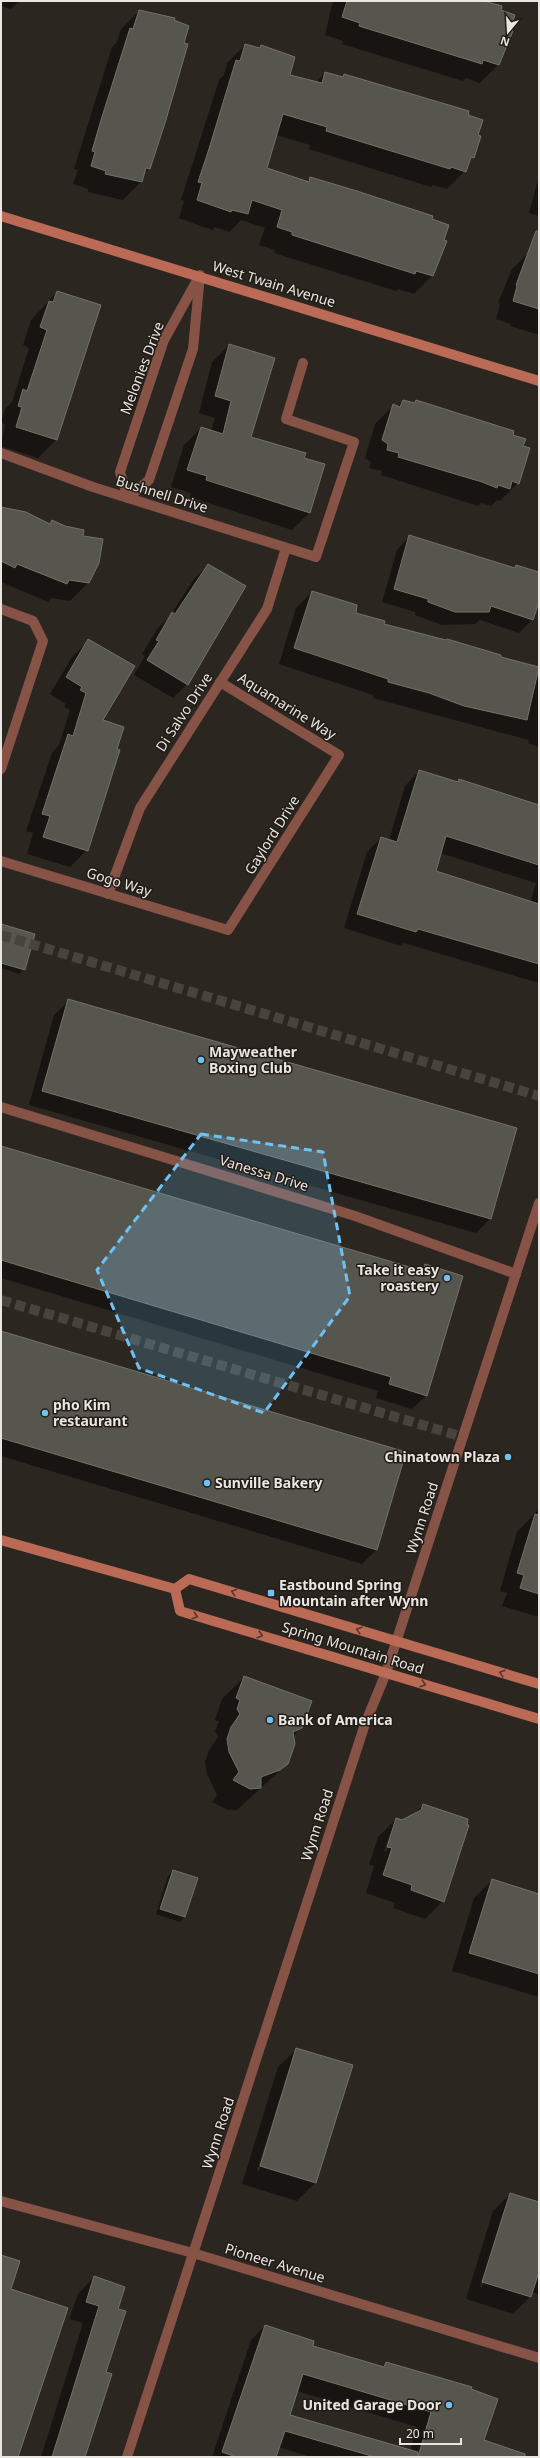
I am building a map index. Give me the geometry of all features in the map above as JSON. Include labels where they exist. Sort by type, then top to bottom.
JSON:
[{"type":"main road","name":"West Twain Avenue","points":[[1,216],[200,275],[539,381]]},
{"type":"main road","points":[[1,1540],[175,1590]]},
{"type":"main road","name":"Spring Mountain Road","points":[[539,1684],[189,1578],[175,1590],[180,1611],[539,1719]]},
{"type":"street","name":"Melonies Drive","points":[[128,498],[120,472],[122,464],[164,340],[200,275]]},
{"type":"street","points":[[128,498],[149,480],[193,349],[200,275]]},
{"type":"street","name":"Bushnell Drive","points":[[1,453],[128,498],[316,557],[354,442],[286,419],[303,363]]},
{"type":"street","name":"Di Salvo Drive","points":[[108,894],[140,808],[267,609],[286,548]]},
{"type":"street","points":[[1,609],[33,621],[43,641],[1,769]]},
{"type":"street","name":"Aquamarine Way","points":[[220,682],[339,755]]},
{"type":"street","name":"Gaylord Drive","points":[[228,930],[339,755]]},
{"type":"street","name":"Gogo Way","points":[[1,861],[228,930]]},
{"type":"street","name":"Vanessa Drive","points":[[1,1107],[355,1216],[516,1274]]},
{"type":"street","name":"Wynn Road","points":[[127,2457],[365,1724],[386,1673],[539,1203]]},
{"type":"street","name":"Pioneer Avenue","points":[[1,2201],[193,2253],[539,2358]]},
{"type":"highlighted area","points":[[201,1134],[323,1152],[350,1296],[264,1413],[139,1368],[97,1270]]},
{"type":"building","points":[[347,1],[484,1],[502,6],[501,10],[515,15],[510,30],[513,31],[499,65],[483,60],[482,64],[359,26],[360,23],[342,17]]},
{"type":"building","points":[[139,10],[175,18],[174,20],[189,26],[184,43],[188,44],[165,123],[150,169],[146,168],[142,182],[105,174],[106,171],[91,166],[95,152],[92,151],[101,120],[130,28],[133,29]]},
{"type":"building","points":[[245,44],[260,48],[261,45],[295,57],[290,75],[322,83],[325,72],[343,77],[344,74],[469,111],[468,115],[483,120],[478,135],[481,136],[474,158],[471,157],[466,172],[451,167],[450,169],[326,131],[327,127],[283,114],[267,168],[309,182],[310,177],[357,191],[433,216],[432,219],[449,225],[444,240],[447,241],[433,276],[416,271],[415,274],[292,235],[292,232],[277,227],[282,210],[252,200],[248,214],[232,210],[231,212],[197,200],[202,183],[198,182],[236,60],[240,61]]},
{"type":"building","points":[[536,231],[539,231],[539,309],[513,301],[516,285]]},
{"type":"building","points":[[57,291],[101,305],[57,440],[16,427],[22,407],[18,406],[23,389],[27,391],[47,330],[40,327],[49,301],[53,302]]},
{"type":"building","points":[[229,344],[275,358],[251,437],[306,453],[304,458],[325,464],[310,513],[206,480],[207,476],[187,470],[201,427],[223,434],[231,401],[215,396]]},
{"type":"building","points":[[403,400],[415,403],[416,400],[514,431],[513,435],[526,439],[523,446],[530,448],[519,484],[512,481],[510,489],[498,485],[497,488],[482,482],[398,457],[399,453],[387,450],[388,444],[382,440],[393,404],[400,407]]},
{"type":"building","points":[[1,507],[26,512],[50,524],[52,520],[65,526],[84,530],[83,536],[103,539],[99,563],[89,583],[69,580],[67,584],[17,564],[15,568],[1,561]]},
{"type":"building","points":[[409,535],[515,568],[516,565],[539,572],[539,602],[533,620],[491,606],[489,612],[455,612],[428,602],[428,599],[394,589]]},
{"type":"building","points":[[208,564],[246,586],[188,685],[147,660],[159,641],[156,640],[172,612],[175,614]]},
{"type":"building","points":[[312,591],[357,605],[356,613],[385,621],[384,624],[446,640],[447,639],[501,655],[501,657],[539,667],[527,720],[464,706],[429,693],[388,682],[388,679],[294,648]]},
{"type":"building","points":[[88,639],[135,666],[103,720],[124,727],[117,749],[120,750],[88,851],[43,837],[50,816],[42,814],[68,734],[73,736],[86,693],[80,690],[82,687],[66,677]]},
{"type":"building","points":[[419,770],[458,782],[459,779],[539,805],[539,865],[446,836],[436,871],[539,904],[539,964],[418,929],[416,932],[357,914],[381,837],[397,842]]},
{"type":"building","points":[[1,924],[35,934],[25,970],[1,963]]},
{"type":"building","points":[[68,999],[517,1128],[491,1219],[42,1091]]},
{"type":"building","points":[[1,1146],[423,1271],[425,1264],[463,1276],[427,1396],[389,1384],[391,1377],[1,1260]]},
{"type":"building","points":[[1,1331],[406,1452],[377,1550],[1,1438]]},
{"type":"building","points":[[535,1514],[539,1515],[539,1594],[520,1588],[524,1575],[517,1573]]},
{"type":"building","name":"Bank of America","points":[[244,1676],[312,1701],[302,1728],[293,1732],[295,1744],[288,1764],[280,1770],[261,1777],[261,1788],[250,1789],[233,1780],[239,1772],[229,1752],[227,1739],[231,1727],[240,1714],[237,1709],[240,1700],[236,1698]]},
{"type":"building","points":[[423,1804],[468,1819],[467,1825],[469,1825],[444,1902],[411,1890],[412,1885],[383,1875],[392,1848],[387,1847],[396,1818],[402,1820],[421,1810]]},
{"type":"building","points":[[173,1870],[198,1878],[185,1917],[160,1909]]},
{"type":"building","points":[[492,1879],[539,1894],[539,1974],[469,1953]]},
{"type":"building","points":[[296,2048],[353,2065],[316,2183],[260,2166]]},
{"type":"building","points":[[510,2193],[539,2202],[539,2272],[531,2297],[482,2282]]},
{"type":"building","points":[[1,2255],[20,2261],[11,2289],[68,2308],[18,2457],[1,2457]]},
{"type":"building","points":[[94,2276],[125,2287],[118,2309],[126,2311],[106,2372],[112,2374],[85,2457],[52,2457],[99,2306],[86,2302]]},
{"type":"building","points":[[265,2325],[314,2341],[313,2346],[384,2367],[386,2362],[472,2387],[471,2389],[498,2399],[484,2440],[525,2454],[525,2457],[418,2457],[375,2457],[285,2431],[276,2457],[236,2457],[222,2452]],"holes":[[[303,2374],[431,2412],[418,2457],[418,2452],[290,2415]]]},
{"type":"tunnel","points":[[1,935],[539,1096]]},
{"type":"tunnel","points":[[1,1300],[463,1437]]},
{"type":"place","name":"Mayweather Boxing Club","points":[[201,1060]]},
{"type":"place","name":"Take it easy roastery","points":[[447,1278]]},
{"type":"place","name":"pho Kim restaurant","points":[[45,1413]]},
{"type":"place","name":"Chinatown Plaza","points":[[508,1457]]},
{"type":"place","name":"Sunville Bakery","points":[[207,1483]]},
{"type":"place","name":"Eastbound Spring Mountain after Wynn","points":[[271,1593]]},
{"type":"place","name":"Bank of America","points":[[270,1720]]},
{"type":"place","name":"United Garage Door","points":[[449,2405]]}]
